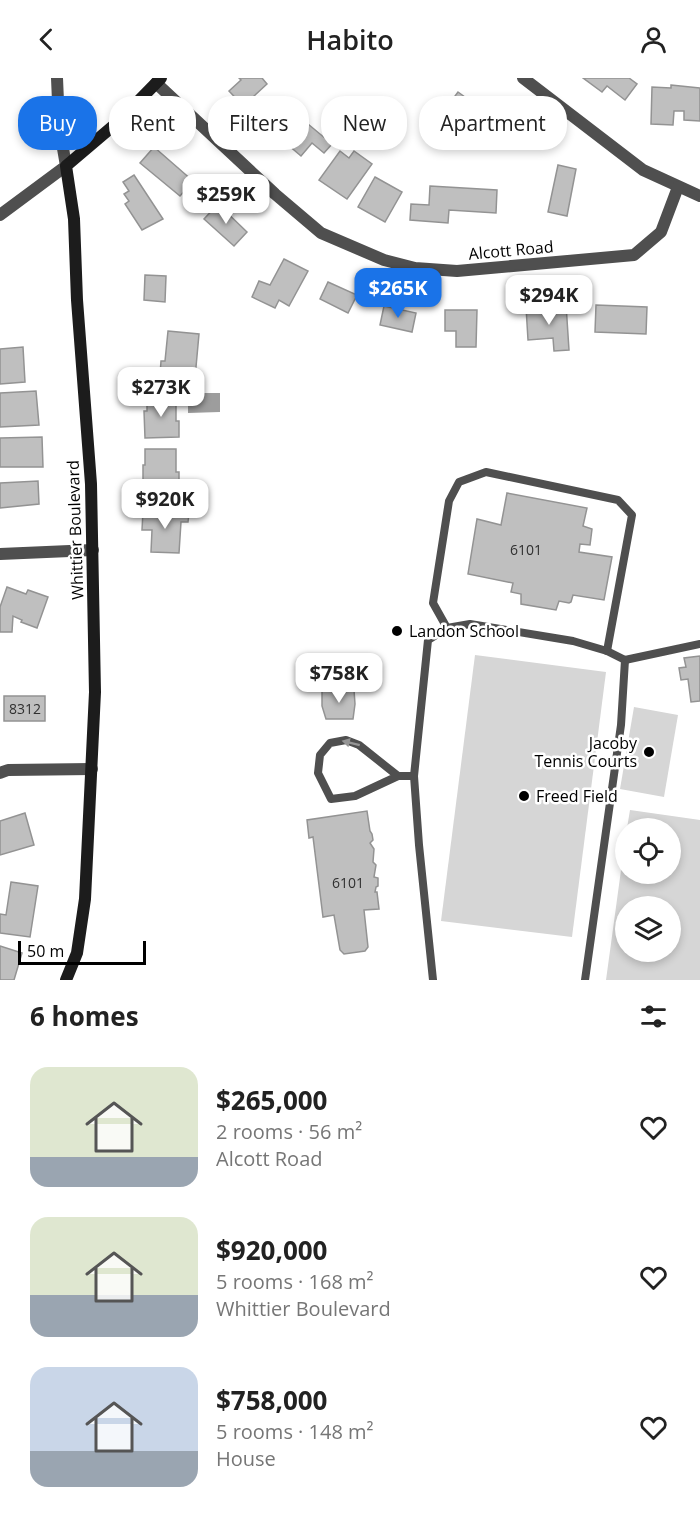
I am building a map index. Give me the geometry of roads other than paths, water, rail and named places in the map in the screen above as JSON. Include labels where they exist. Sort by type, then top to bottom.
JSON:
[{"type":"street","name":"Whittier Boulevard","points":[[57,78],[59,125],[74,219],[77,300],[91,484],[95,692],[85,899],[77,953],[66,980]]},
{"type":"street","points":[[523,78],[643,170],[700,195]]},
{"type":"street","points":[[0,215],[66,166],[118,122],[158,80]]},
{"type":"street","name":"Alcott Road","points":[[158,80],[275,194],[321,232],[384,260],[415,268],[457,271],[634,255],[661,232],[678,187]]},
{"type":"street","points":[[0,554],[93,550]]},
{"type":"street","points":[[0,773],[8,770],[92,770]]},
{"type":"lane","points":[[447,628],[433,603],[448,501],[459,482],[486,472],[618,500],[632,515],[607,651]]},
{"type":"lane","points":[[433,980],[414,776],[428,640],[447,628],[470,624],[573,641],[607,651],[625,660],[700,644]]},
{"type":"lane","points":[[585,980],[621,725],[625,660]]},
{"type":"lane","points":[[398,776],[359,745],[346,740],[330,743],[320,755],[318,773],[331,799],[355,796],[398,776],[414,776]]},
{"type":"place","name":"Landon School","points":[[397,631]]},
{"type":"place","name":"Jacoby Tennis Courts","points":[[649,752]]},
{"type":"place","name":"Freed Field","points":[[524,796]]}]
